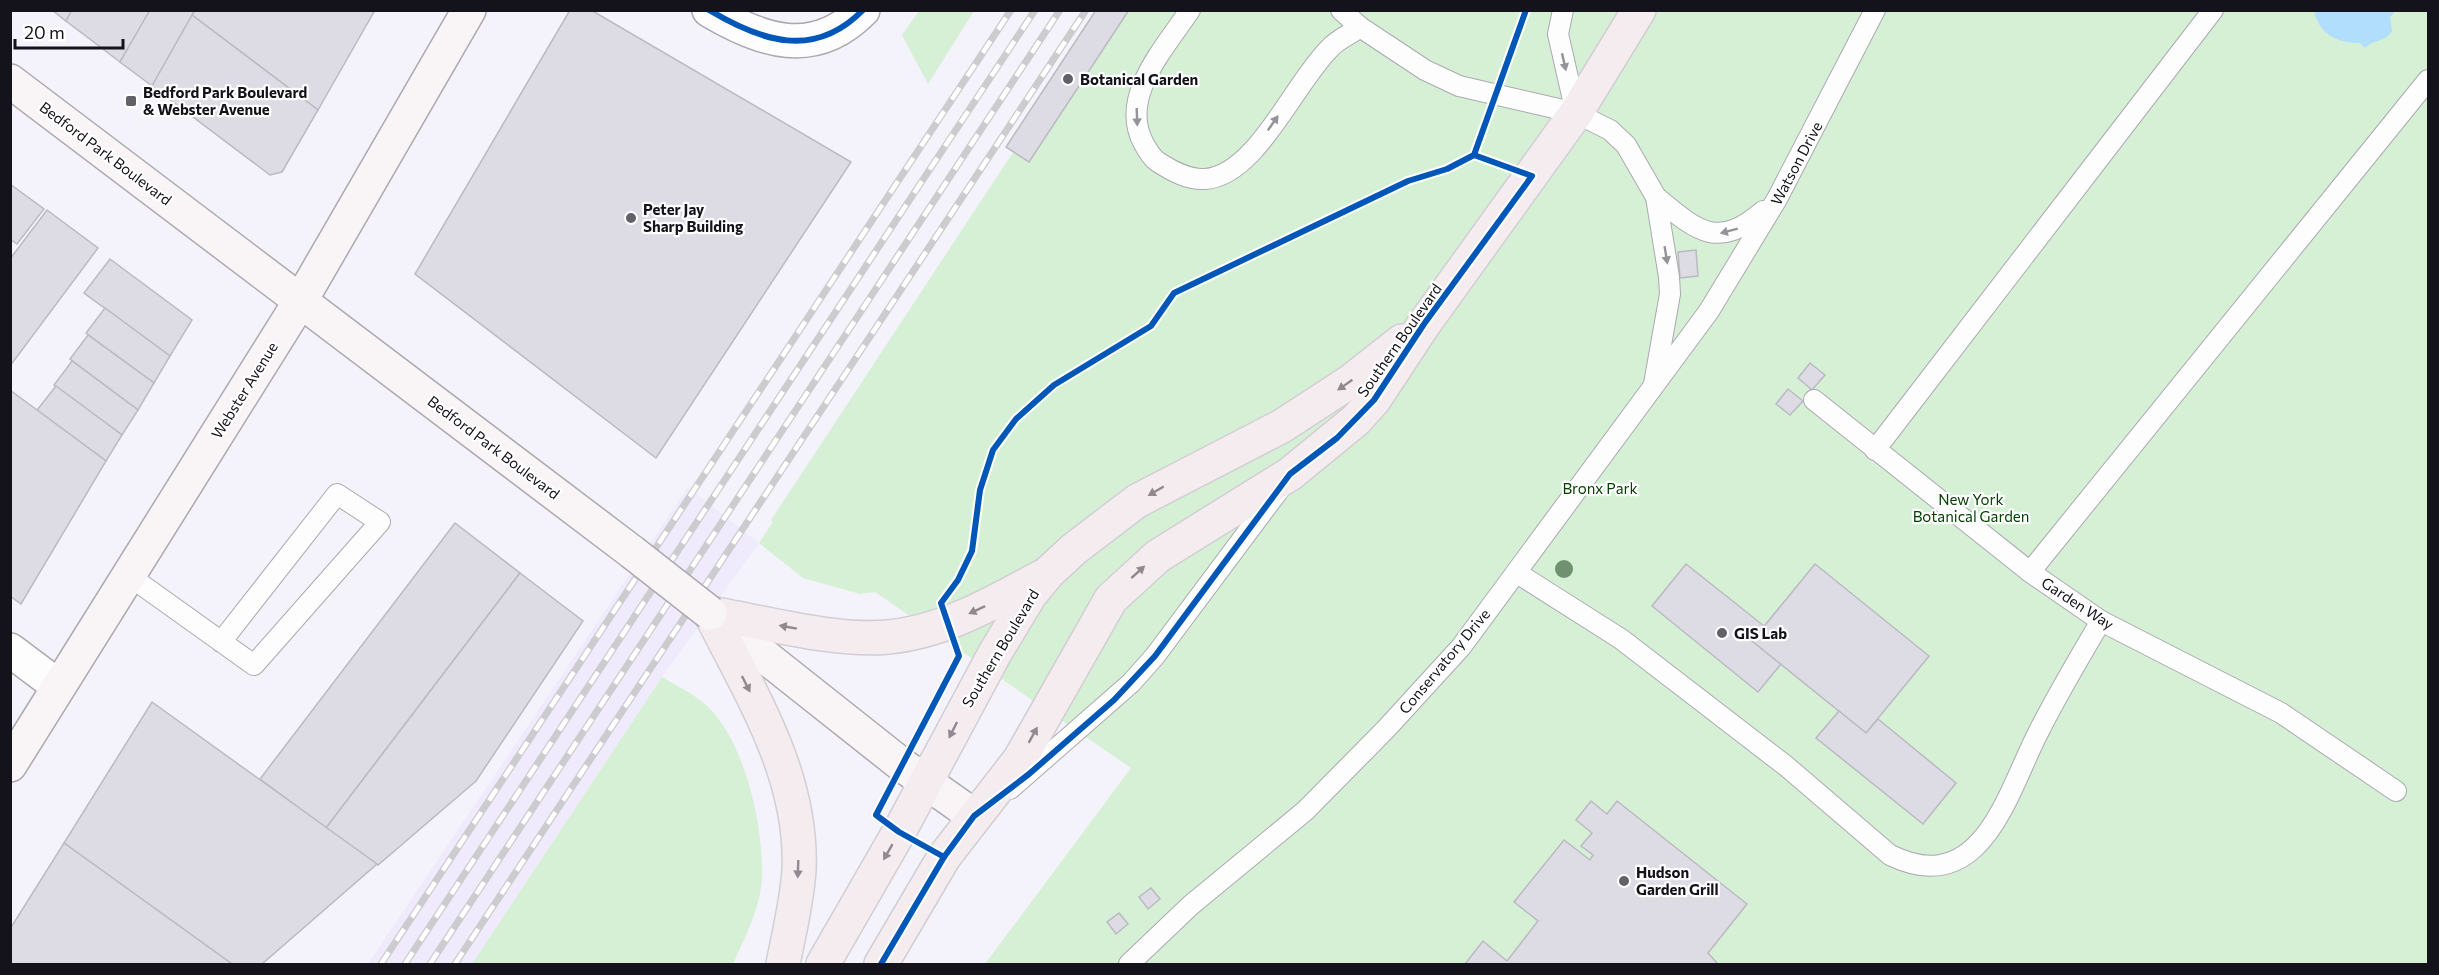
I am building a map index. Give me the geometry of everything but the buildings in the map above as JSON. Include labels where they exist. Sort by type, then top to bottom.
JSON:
[{"type":"main road","name":"Webster Avenue","points":[[10,765],[301,300],[469,10]]},
{"type":"main road","name":"Southern Boulevard","points":[[881,964],[944,857],[1020,759],[1111,599],[1158,556],[1290,474],[1337,438],[1374,400],[1424,324],[1576,113],[1639,10]]},
{"type":"main road","name":"Bedford Park Boulevard","points":[[10,81],[632,552],[927,782],[974,816]]},
{"type":"main road","name":"Southern Boulevard","points":[[823,964],[927,782],[1013,622],[1048,573],[1083,541],[1137,501],[1282,426],[1351,381],[1424,324]]},
{"type":"main road","points":[[710,613],[846,636],[889,637],[958,619],[1048,573]]},
{"type":"main road","points":[[710,613],[777,746],[793,799],[799,868],[783,964]]},
{"type":"street","points":[[709,10],[749,32],[782,41],[817,38],[848,24],[863,10]]},
{"type":"street","points":[[10,650],[58,686]]},
{"type":"lane","points":[[1190,10],[1148,75],[1136,110],[1139,134],[1155,159],[1178,174],[1192,178],[1218,177],[1244,163],[1331,46],[1360,27]]},
{"type":"lane","points":[[1341,10],[1360,27],[1425,70],[1459,86],[1576,113],[1610,130],[1626,145],[1656,197],[1692,227],[1708,234],[1722,234],[1747,226],[1777,199]]},
{"type":"lane","points":[[1563,10],[1558,34],[1576,113]]},
{"type":"lane","name":"Watson Drive","points":[[1709,311],[1777,199],[1875,10]]},
{"type":"lane","points":[[1875,450],[2214,10]]},
{"type":"lane","points":[[2030,572],[2428,80]]},
{"type":"lane","points":[[1654,387],[1670,294],[1656,197]]},
{"type":"lane","name":"Conservatory Drive","points":[[1129,964],[1191,905],[1313,803],[1386,729],[1461,646],[1709,311]]},
{"type":"lane","name":"Garden Way","points":[[1814,400],[2030,572],[2101,621],[2282,713],[2396,791]]},
{"type":"lane","points":[[974,816],[1029,774],[1131,683],[1218,573],[1290,474]]},
{"type":"lane","points":[[128,575],[221,642],[254,665],[380,522],[337,494],[221,642]]},
{"type":"lane","points":[[1517,573],[1621,639],[1786,766],[1890,855],[1906,863],[1923,866],[1940,866],[1956,860],[1982,839],[2000,818],[2036,735],[2101,621]]},
{"type":"shaded area","points":[[688,487],[759,543],[662,677],[472,964],[368,964]]},
{"type":"green space","points":[[919,11],[974,11],[928,84],[902,35]]},
{"type":"green space","name":"New York Botanical Garden","points":[[1106,11],[2428,11],[2428,964],[985,964],[1131,768],[875,592],[860,594],[803,578],[759,543],[773,522],[771,520]]},
{"type":"green space","points":[[662,677],[697,698],[716,716],[729,735],[740,758],[755,808],[762,857],[761,889],[751,923],[733,964],[472,964]]},
{"type":"water","points":[[2314,11],[2391,11],[2394,13],[2390,17],[2392,31],[2386,37],[2365,48],[2360,43],[2352,43],[2330,36],[2320,26]]},
{"type":"railway","points":[[381,964],[1011,10]]},
{"type":"railway","points":[[405,964],[1035,10]]},
{"type":"railway","points":[[430,964],[1060,10]]},
{"type":"railway","points":[[455,964],[1086,10]]},
{"type":"cycle path","points":[[709,10],[748,30],[768,37],[787,40],[806,40],[826,35],[844,26],[863,10]]},
{"type":"cycle path","points":[[944,857],[899,832],[876,815],[959,656],[941,603],[958,580],[972,551],[980,490],[993,450],[1016,419],[1054,385],[1151,326],[1174,293],[1408,181],[1447,169],[1474,155],[1526,10]]},
{"type":"cycle path","points":[[881,964],[944,857],[974,816],[1029,774],[1114,700],[1155,656],[1290,474],[1337,438],[1374,400],[1424,324],[1532,176],[1474,155]]},
{"type":"place","name":"Botanical Garden","points":[[1068,79]]},
{"type":"place","name":"Bedford Park Boulevard & Webster Avenue","points":[[131,101]]},
{"type":"place","name":"Peter Jay Sharp Building","points":[[631,218]]},
{"type":"place","name":"GIS Lab","points":[[1722,633]]},
{"type":"place","name":"Hudson Garden Grill","points":[[1624,881]]},
{"type":"park label","name":"Bronx Park","points":[[1600,488]]}]
